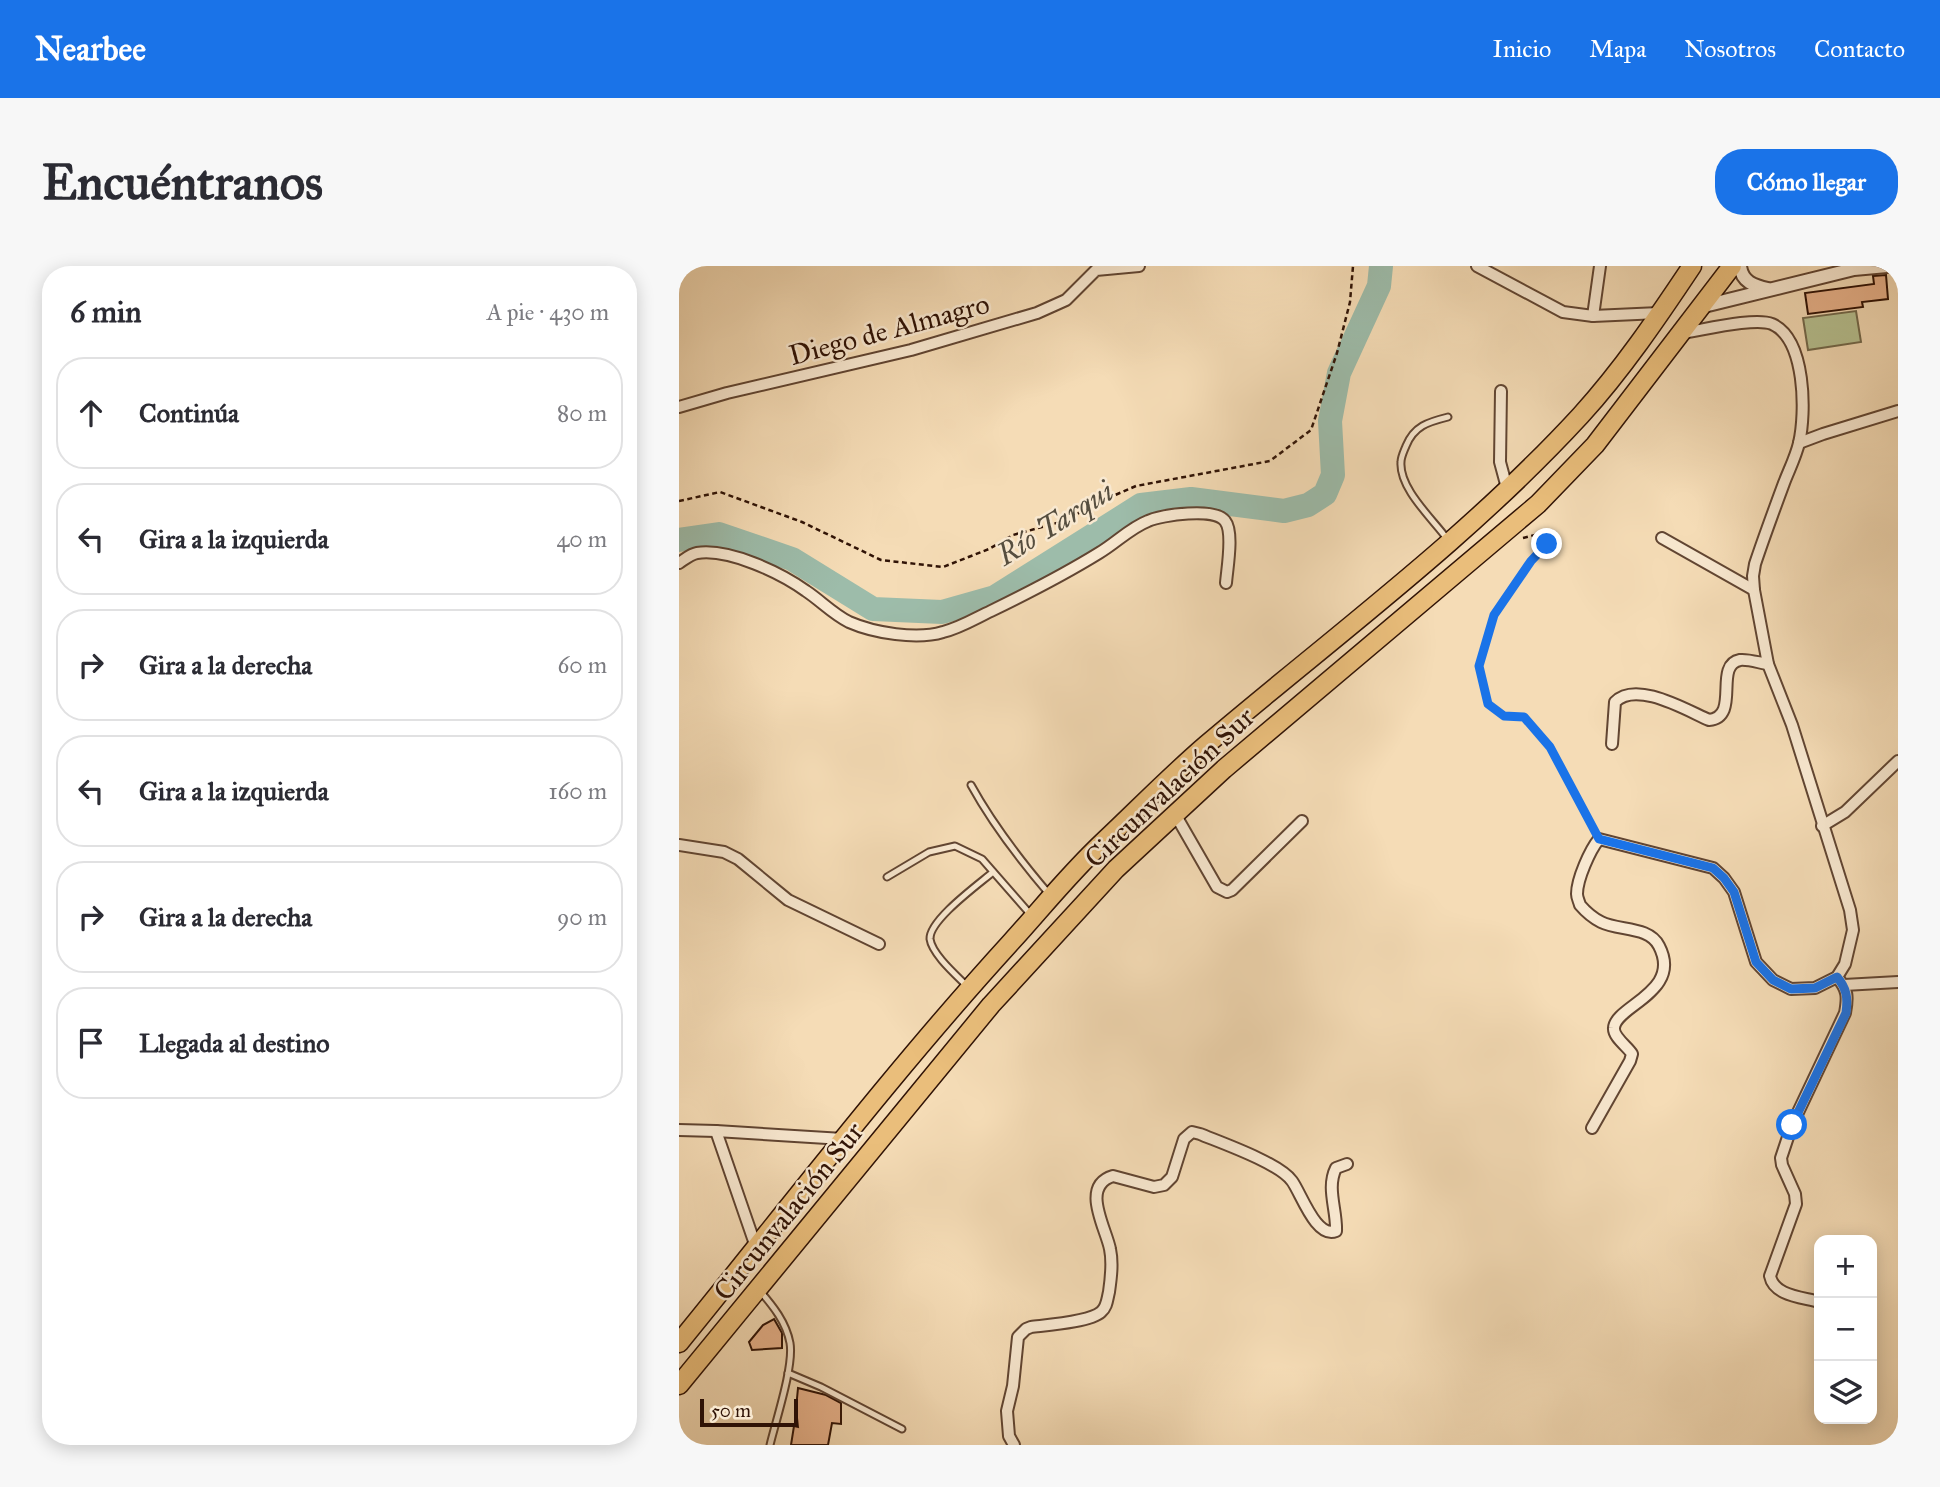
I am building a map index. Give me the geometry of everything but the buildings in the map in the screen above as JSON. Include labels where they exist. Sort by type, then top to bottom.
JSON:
[{"type":"highway","name":"Circunvalación Sur","points":[[679,1343],[969,988],[1098,846],[1203,747],[1387,597],[1507,488],[1584,412],[1625,361],[1692,266]]},
{"type":"highway","name":"Circunvalación Sur","points":[[679,1385],[991,1005],[1116,869],[1224,769],[1538,504],[1595,445],[1732,266]]},
{"type":"street","name":"Diego de Almagro","points":[[679,407],[727,393],[911,350],[1037,313],[1066,300],[1093,268],[1139,266]]},
{"type":"street","points":[[1477,266],[1563,312],[1593,316],[1659,313]]},
{"type":"street","points":[[1593,316],[1600,266]]},
{"type":"street","points":[[1739,266],[1749,282],[1772,290]]},
{"type":"street","points":[[1700,307],[1854,269],[1887,266]]},
{"type":"street","points":[[1680,333],[1750,321],[1771,324],[1784,332],[1793,346],[1800,373],[1802,408],[1799,443],[1753,576],[1768,664],[1792,725],[1850,910],[1853,930],[1841,981],[1848,999],[1846,1013],[1792,1125],[1781,1158],[1796,1204],[1770,1276],[1771,1283],[1779,1291],[1814,1301]]},
{"type":"street","points":[[1501,391],[1500,462],[1507,488]]},
{"type":"street","points":[[1799,443],[1823,433],[1898,411]]},
{"type":"street","points":[[679,563],[695,553],[720,554],[754,563],[786,578],[849,622],[906,636],[927,636],[946,632],[1023,595],[1101,552],[1133,528],[1149,520],[1201,513],[1218,515],[1230,531],[1226,583]]},
{"type":"street","points":[[1662,538],[1754,590]]},
{"type":"street","points":[[1612,744],[1615,702],[1620,696],[1651,695],[1714,720],[1725,706],[1731,665],[1741,660],[1768,664]]},
{"type":"street","points":[[1822,826],[1845,812],[1898,761]]},
{"type":"street","points":[[1175,814],[1217,887],[1227,892],[1302,821]]},
{"type":"street","points":[[1592,1128],[1632,1054],[1613,1027],[1654,988],[1661,979],[1665,961],[1659,944],[1651,936],[1601,922],[1580,905],[1577,893],[1586,861],[1599,839],[1713,868],[1734,892],[1756,962],[1773,980],[1791,989],[1815,988],[1841,981],[1898,982]]},
{"type":"street","points":[[679,845],[724,852],[746,865],[788,900],[879,944]]},
{"type":"street","points":[[679,1130],[843,1139]]},
{"type":"street","points":[[716,1131],[756,1248]]},
{"type":"street","points":[[1014,1445],[1009,1436],[1007,1411],[1019,1337],[1031,1327],[1092,1317],[1104,1310],[1107,1303],[1112,1271],[1110,1248],[1097,1202],[1097,1192],[1104,1180],[1113,1176],[1154,1187],[1164,1185],[1172,1177],[1184,1139],[1192,1132],[1200,1133],[1282,1172],[1292,1180],[1315,1220],[1331,1233],[1336,1231],[1331,1191],[1333,1175],[1336,1168],[1347,1164]]},
{"type":"lane","points":[[1448,417],[1425,423],[1416,429],[1406,444],[1401,461],[1403,476],[1415,499],[1450,542]]},
{"type":"lane","points":[[971,785],[1017,856],[1052,897]]},
{"type":"lane","points":[[887,877],[929,852],[955,846],[982,859],[1033,917]]},
{"type":"lane","points":[[969,988],[938,954],[930,941],[931,932],[941,917],[993,872]]},
{"type":"lane","points":[[758,1289],[780,1315],[790,1344],[787,1373],[770,1445]]},
{"type":"lane","points":[[787,1373],[821,1387],[902,1429]]},
{"type":"path","points":[[679,501],[720,492],[802,523],[881,560],[943,567],[989,549],[1013,535],[1064,521],[1136,486],[1270,461],[1311,430],[1337,353],[1350,302],[1353,266]]},
{"type":"path","points":[[1518,539],[1549,530],[1554,530],[1557,537],[1531,561],[1494,615],[1479,666],[1488,704],[1504,716],[1524,717],[1550,747],[1599,839]]},
{"type":"green space","points":[[1856,311],[1861,342],[1808,350],[1803,318]]},
{"type":"waterway","name":"Río Tarqui","points":[[679,540],[719,534],[792,559],[873,609],[942,612],[995,597],[1141,505],[1191,499],[1284,511],[1308,505],[1325,494],[1333,475],[1330,421],[1339,373],[1379,286],[1381,266]]},
{"type":"route","points":[[1547,544],[1531,561],[1494,615],[1479,666],[1488,704],[1504,716],[1524,717],[1550,747],[1599,839],[1713,868],[1724,878],[1734,892],[1756,962],[1773,980],[1791,989],[1815,988],[1837,977],[1844,985],[1848,999],[1846,1013],[1792,1125]]}]
